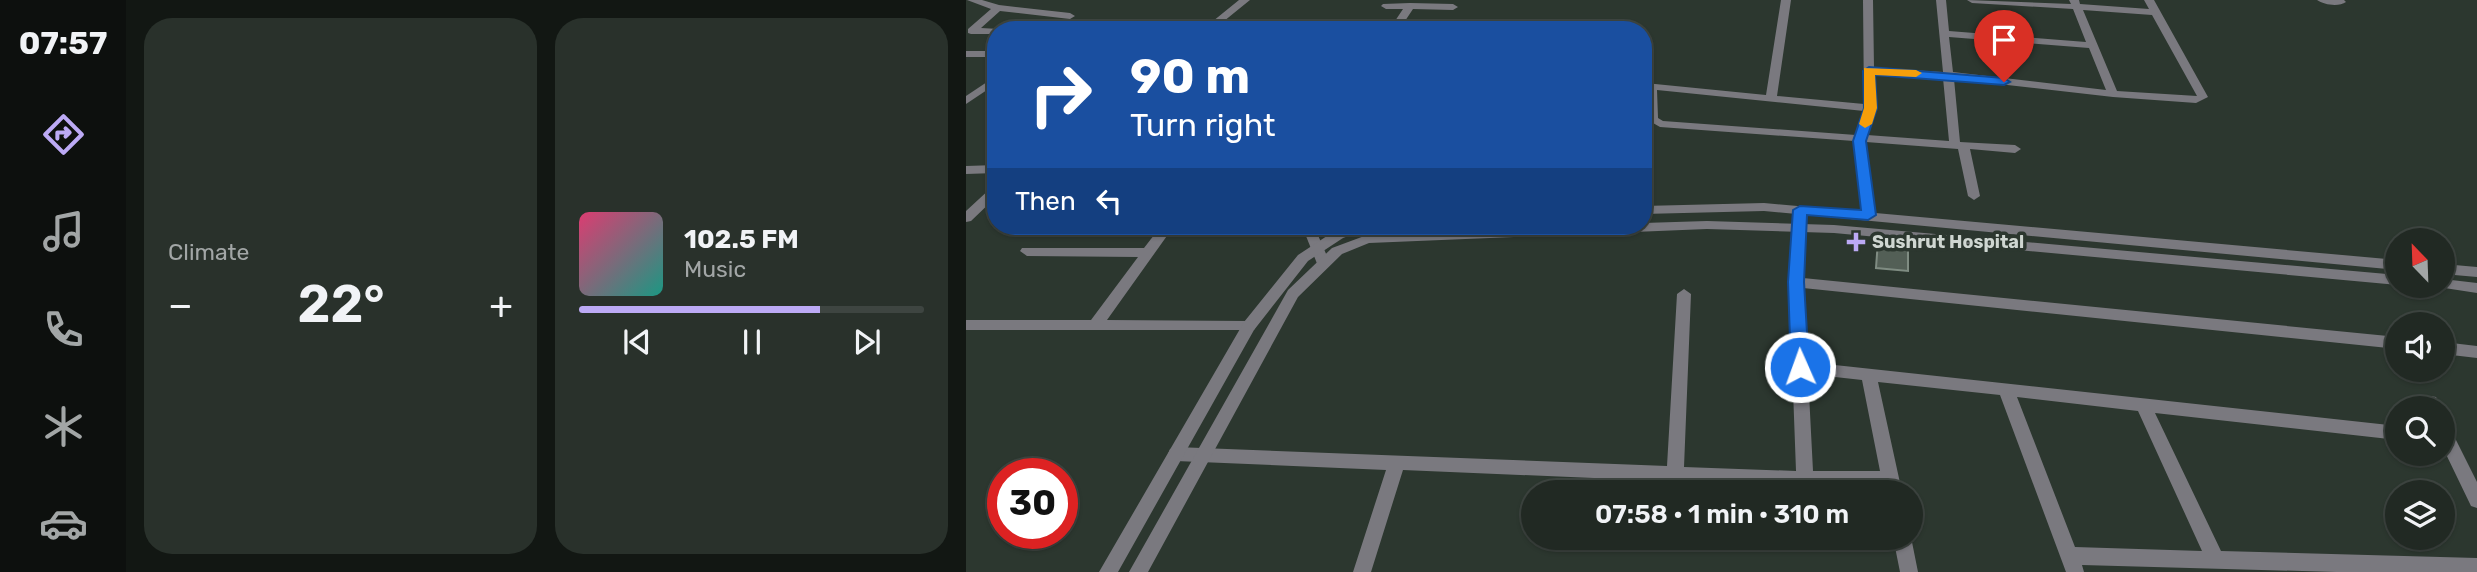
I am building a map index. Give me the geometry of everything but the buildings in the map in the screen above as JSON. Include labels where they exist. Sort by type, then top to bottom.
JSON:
[{"type":"street","points":[[972,0],[998,8],[1070,16]]},
{"type":"street","points":[[1218,21],[1245,0]]},
{"type":"street","points":[[1771,97],[1786,0]]},
{"type":"street","points":[[1868,0],[1870,108],[1860,141],[1868,215]]},
{"type":"street","points":[[1941,0],[1959,145],[1974,196]]},
{"type":"street","points":[[1972,0],[2076,4],[2156,12]]},
{"type":"street","points":[[1869,71],[1950,75],[2113,94],[2196,100],[2203,97],[2150,0]]},
{"type":"street","points":[[2322,0],[2340,2]]},
{"type":"street","points":[[2076,4],[2113,94]]},
{"type":"street","points":[[1387,6],[1453,7]]},
{"type":"street","points":[[1400,21],[1410,6]]},
{"type":"street","points":[[969,31],[998,8]]},
{"type":"street","points":[[969,31],[987,31]]},
{"type":"street","points":[[1945,34],[2093,45]]},
{"type":"street","points":[[966,54],[987,54]]},
{"type":"street","points":[[966,101],[987,86]]},
{"type":"street","points":[[1652,86],[1771,97],[1818,105],[1870,108]]},
{"type":"street","points":[[1652,112],[1653,119],[1660,124],[1860,141],[2015,149]]},
{"type":"street","points":[[966,170],[987,169]]},
{"type":"street","points":[[966,218],[987,198]]},
{"type":"street","points":[[1652,210],[1737,207],[1800,219],[2385,279]]},
{"type":"street","points":[[1652,227],[1868,215],[2385,264]]},
{"type":"street","points":[[1800,219],[1796,282],[1805,479]]},
{"type":"street","points":[[1095,325],[1162,235]]},
{"type":"street","points":[[1311,235],[1323,263]]},
{"type":"street","points":[[1108,572],[1249,326],[1286,277],[1315,248],[1343,235]]},
{"type":"street","points":[[1138,572],[1293,294],[1323,263],[1351,244],[1387,237],[1440,235]]},
{"type":"street","points":[[1027,251],[1149,253]]},
{"type":"street","points":[[2455,270],[2477,272]]},
{"type":"street","points":[[1796,282],[2385,343]]},
{"type":"street","points":[[2455,285],[2477,288]]},
{"type":"street","points":[[1675,474],[1684,294]]},
{"type":"street","points":[[966,325],[1249,326]]},
{"type":"street","points":[[2455,349],[2477,352]]},
{"type":"street","points":[[1800,367],[2385,432]]},
{"type":"street","points":[[1870,375],[1890,480]]},
{"type":"street","points":[[2006,389],[2072,564],[2216,560],[2477,567]]},
{"type":"street","points":[[2143,404],[2216,560]]},
{"type":"street","points":[[1176,454],[1396,465],[1819,480]]},
{"type":"street","points":[[2455,457],[2477,500]]},
{"type":"street","points":[[1362,572],[1396,465]]},
{"type":"street","points":[[1905,550],[1909,572]]},
{"type":"slow traffic","points":[[1865,124],[1870,108],[1869,71],[1916,73]]},
{"type":"place","name":"Sushrut Hospital","points":[[1856,242]]},
{"type":"route","points":[[1800,367],[1796,282],[1800,210],[1868,215],[1860,141],[1870,108],[1869,71],[1950,75],[2004,82]]}]
